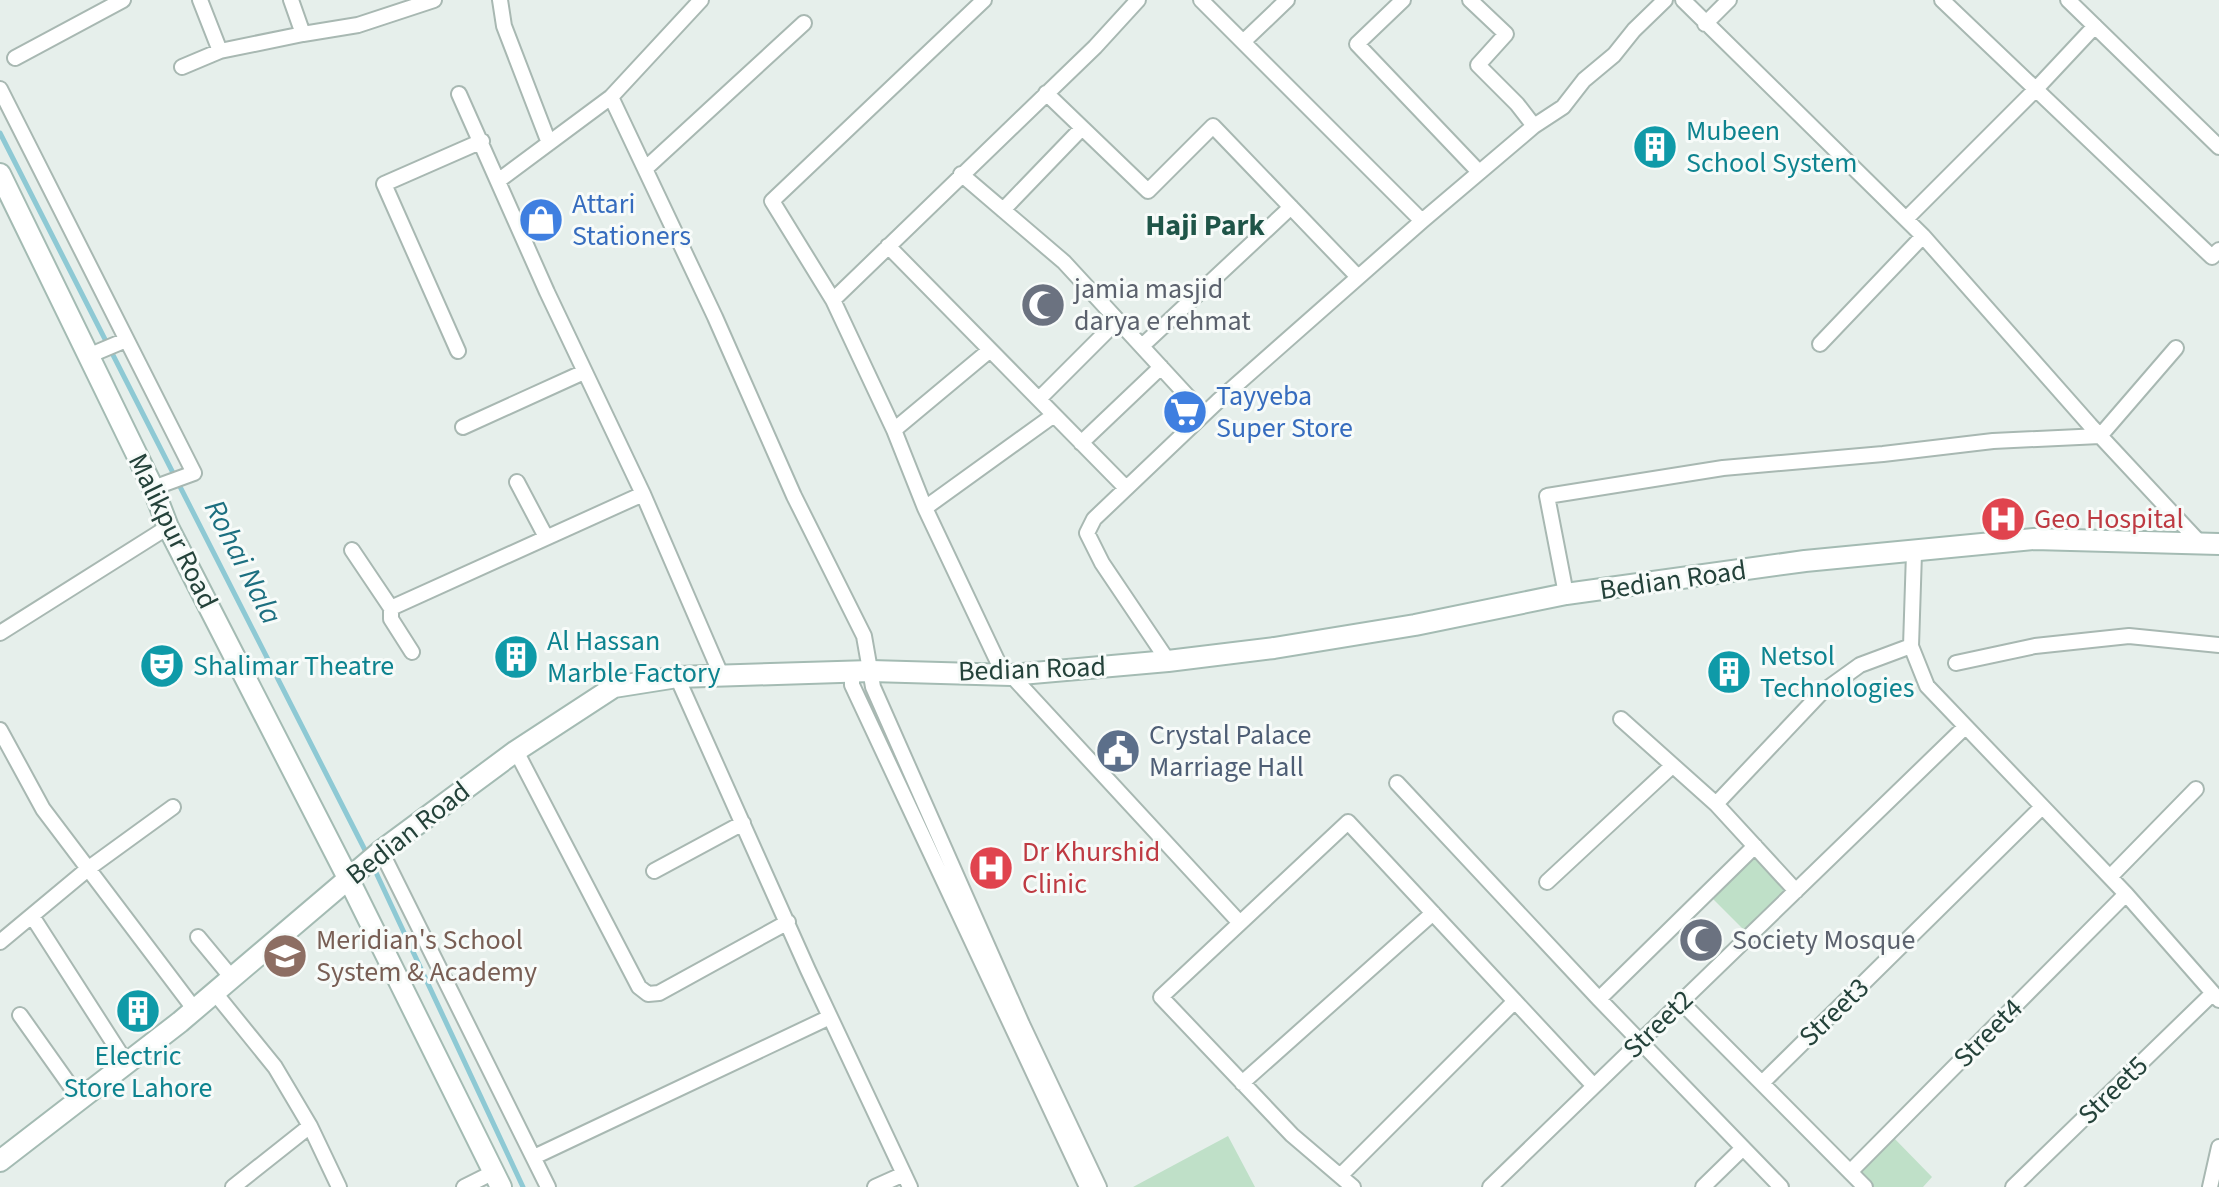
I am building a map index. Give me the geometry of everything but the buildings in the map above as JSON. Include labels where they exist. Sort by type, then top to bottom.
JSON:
[{"type":"main road","name":"Malikpur Road","points":[[0,174],[93,354],[157,487],[168,527],[352,875],[498,1180]]},
{"type":"main road","name":"Bedian Road","points":[[0,1161],[195,1010],[378,854],[516,751],[614,687],[677,677],[861,671],[1007,675],[1168,661],[1274,648],[1415,625],[1566,594],[1805,561],[1914,553],[2034,539],[2210,544]]},
{"type":"street","points":[[15,58],[123,0]]},
{"type":"street","points":[[200,0],[220,51]]},
{"type":"street","points":[[291,0],[303,34]]},
{"type":"street","points":[[182,67],[220,51],[358,25],[385,7],[434,0]]},
{"type":"street","points":[[500,0],[503,18],[549,143]]},
{"type":"street","points":[[503,18],[516,0]]},
{"type":"street","points":[[498,181],[611,97],[701,0]]},
{"type":"street","points":[[984,0],[772,201],[833,300],[894,430],[925,508],[1007,675],[1240,923]]},
{"type":"street","points":[[833,300],[1138,0]]},
{"type":"street","points":[[1201,0],[1422,221]]},
{"type":"street","points":[[1243,42],[1287,0]]},
{"type":"street","points":[[1403,0],[1357,44],[1479,172]]},
{"type":"street","points":[[1470,0],[1506,34],[1478,65],[1534,126]]},
{"type":"street","points":[[1168,661],[1102,563],[1087,533],[1094,519],[1204,414],[1358,277],[1534,126],[1563,107],[1584,80],[1614,55],[1665,0]]},
{"type":"street","points":[[1683,0],[1923,236],[2100,436],[2210,544]]},
{"type":"street","points":[[1705,24],[1729,0]]},
{"type":"street","points":[[1942,0],[2212,257],[2219,250]]},
{"type":"street","points":[[2068,0],[2219,147]]},
{"type":"street","points":[[645,169],[804,23]]},
{"type":"street","points":[[1906,219],[2095,26]]},
{"type":"street","points":[[0,89],[6,118],[194,473],[157,487]]},
{"type":"street","points":[[1046,93],[1148,191],[1213,126],[1358,277]]},
{"type":"street","points":[[459,94],[584,372],[643,494],[722,677]]},
{"type":"street","points":[[611,97],[715,317],[794,496],[864,636],[861,671],[873,687],[903,774],[1087,1187]]},
{"type":"street","points":[[1003,210],[1082,128]]},
{"type":"street","points":[[458,351],[384,184],[482,141]]},
{"type":"street","points":[[961,174],[1064,262],[1204,414]]},
{"type":"street","points":[[1142,346],[1291,207]]},
{"type":"street","points":[[1820,344],[1923,236]]},
{"type":"street","points":[[888,246],[1126,488]]},
{"type":"street","points":[[1039,399],[1118,320]]},
{"type":"street","points":[[93,354],[122,342]]},
{"type":"street","points":[[1566,594],[1547,496],[1723,468],[1993,441],[2100,436],[2176,348]]},
{"type":"street","points":[[894,430],[990,350]]},
{"type":"street","points":[[1081,443],[1161,367]]},
{"type":"street","points":[[463,427],[584,372]]},
{"type":"street","points":[[925,508],[1054,415]]},
{"type":"street","points":[[517,482],[546,537]]},
{"type":"street","points":[[391,608],[643,494]]},
{"type":"street","points":[[0,633],[168,527]]},
{"type":"street","points":[[352,550],[391,608],[391,619],[412,652]]},
{"type":"street","points":[[1914,553],[1911,646],[1927,686],[2126,894],[2216,997]]},
{"type":"street","points":[[1956,663],[2035,646],[2129,636],[2219,645]]},
{"type":"street","points":[[1716,804],[1821,693],[1860,665],[1911,646]]},
{"type":"street","points":[[677,677],[907,1181],[875,1187]]},
{"type":"street","points":[[1621,719],[1716,804],[1796,891]]},
{"type":"street","name":"Street2","points":[[1490,1187],[1965,727]]},
{"type":"street","points":[[0,730],[43,809],[195,1010]]},
{"type":"street","points":[[516,751],[639,987],[648,994],[659,993],[788,922]]},
{"type":"street","points":[[1547,882],[1672,766]]},
{"type":"street","points":[[903,774],[1099,1187]]},
{"type":"street","points":[[1397,783],[1781,1187]]},
{"type":"street","points":[[2110,877],[2196,789]]},
{"type":"street","points":[[0,942],[89,868],[173,807]]},
{"type":"street","name":"Street3","points":[[1762,1083],[2042,807]]},
{"type":"street","points":[[1353,1187],[1292,1135],[1161,997],[1348,822],[1594,1086]]},
{"type":"street","points":[[654,871],[743,823]]},
{"type":"street","points":[[1599,999],[1755,846]]},
{"type":"street","points":[[378,854],[548,1187]]},
{"type":"street","name":"Street4","points":[[1850,1172],[2126,894]]},
{"type":"street","points":[[1242,1083],[1433,913]]},
{"type":"street","points":[[32,916],[127,1064]]},
{"type":"street","points":[[198,937],[232,978]]},
{"type":"street","points":[[215,993],[275,1067],[310,1126],[339,1187]]},
{"type":"street","name":"Street5","points":[[2013,1187],[2216,997]]},
{"type":"street","points":[[1340,1176],[1515,1001]]},
{"type":"street","points":[[1681,1002],[1865,1187]]},
{"type":"street","points":[[20,1015],[81,1101]]},
{"type":"street","points":[[534,1157],[830,1017]]},
{"type":"street","points":[[233,1187],[310,1126]]},
{"type":"street","points":[[2210,1187],[2219,1147]]},
{"type":"street","points":[[1703,1187],[1743,1148]]},
{"type":"street","points":[[464,1187],[498,1180]]},
{"type":"green space","points":[[1751,854],[1786,893],[1747,933],[1709,895]]},
{"type":"green space","points":[[1228,1136],[1255,1187],[1133,1187]]},
{"type":"green space","points":[[1892,1136],[1932,1177],[1923,1187],[1872,1187],[1857,1172]]},
{"type":"waterway","name":"Rohai Nala","points":[[0,133],[368,856]]},
{"type":"waterway","name":"Rohai Nala","points":[[372,864],[523,1187]]},
{"type":"place","name":"Mubeen School System","points":[[1655,147]]},
{"type":"place","name":"Attari Stationers","points":[[541,220]]},
{"type":"place","name":"jamia masjid darya e rehmat","points":[[1043,305]]},
{"type":"place","name":"Tayyeba Super Store","points":[[1185,412]]},
{"type":"place","name":"Geo Hospital","points":[[2003,519]]},
{"type":"place","name":"Al Hassan Marble Factory","points":[[516,657]]},
{"type":"place","name":"Shalimar Theatre","points":[[162,666]]},
{"type":"place","name":"Netsol Technologies","points":[[1729,672]]},
{"type":"place","name":"Crystal Palace Marriage Hall","points":[[1118,751]]},
{"type":"place","name":"Dr Khurshid Clinic","points":[[991,868]]},
{"type":"place","name":"Society Mosque","points":[[1701,940]]},
{"type":"place","name":"Meridian's School System & Academy","points":[[285,956]]},
{"type":"place","name":"Electric Store Lahore","points":[[138,1011]]},
{"type":"district","name":"Haji Park","points":[[1205,225]]}]
